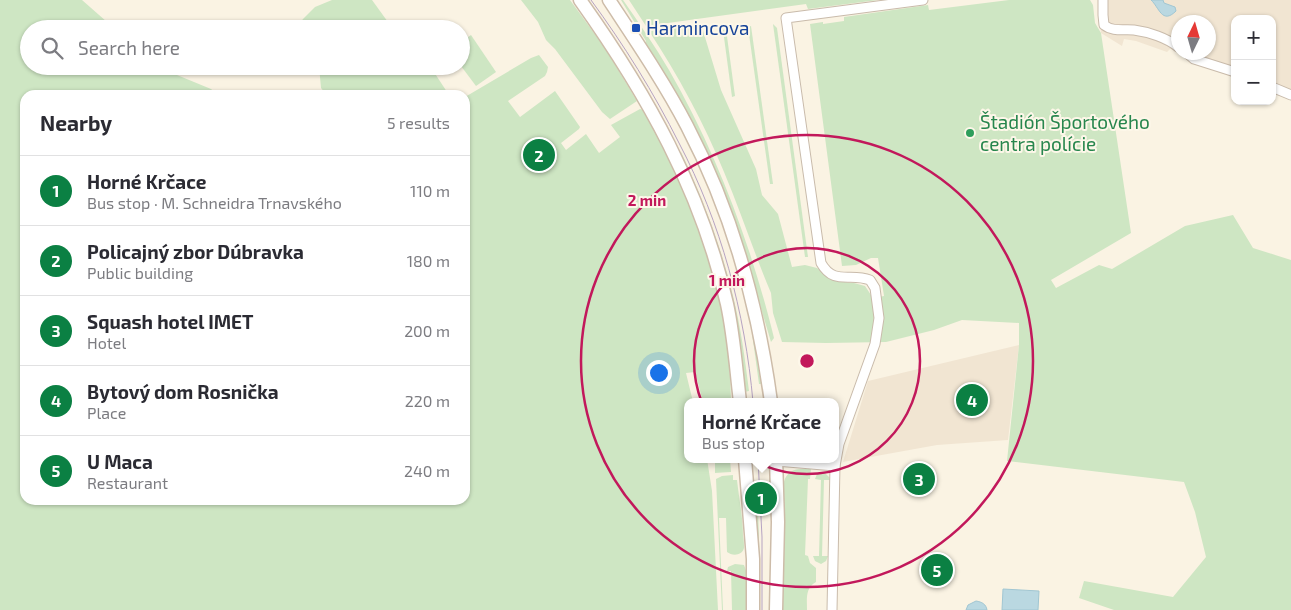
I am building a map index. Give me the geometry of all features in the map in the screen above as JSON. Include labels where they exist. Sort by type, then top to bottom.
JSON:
[{"type":"main road","points":[[580,0],[619,56],[646,101],[678,162],[701,218],[716,262],[727,305],[740,398]]},
{"type":"main road","points":[[609,0],[640,45],[684,120],[705,162],[721,202],[752,298],[770,398]]},
{"type":"main road","points":[[745,463],[752,540],[752,610]]},
{"type":"main road","points":[[776,463],[778,506],[776,610]]},
{"type":"street","points":[[839,444],[875,344],[879,318],[875,288],[870,280],[858,277],[840,278],[834,276],[821,263],[786,18],[923,0]]},
{"type":"street","points":[[1103,0],[1104,25],[1110,29],[1140,31],[1171,42]]},
{"type":"street","points":[[1197,60],[1231,71]]},
{"type":"street","points":[[1276,89],[1291,95]]},
{"type":"street","points":[[806,463],[835,466]]},
{"type":"street","points":[[832,610],[836,463]]},
{"type":"shaded area","points":[[1098,0],[1291,0],[1291,99],[1276,93],[1276,15],[1231,15],[1231,77],[1189,60],[1216,60],[1216,15],[1171,15],[1171,48],[1167,52],[1136,41],[1124,39],[1122,46],[1101,33]]},
{"type":"shaded area","points":[[1019,345],[1008,440],[937,445],[843,462],[868,381]]},
{"type":"green space","points":[[0,0],[82,0],[105,20],[20,20],[20,75],[177,75],[212,90],[20,90],[20,505],[470,505],[470,94],[539,55],[548,67],[545,76],[508,101],[520,117],[555,91],[580,127],[561,143],[566,150],[586,134],[599,153],[620,137],[611,125],[640,109],[644,110],[662,145],[693,215],[706,250],[724,323],[731,398],[702,398],[695,372],[686,373],[692,398],[684,398],[684,463],[708,463],[712,491],[718,610],[0,610]]},
{"type":"green space","points":[[332,0],[372,0],[386,20],[302,20],[315,7]]},
{"type":"green space","points":[[521,0],[570,0],[605,48],[637,101],[610,119],[602,112],[555,49],[546,40],[538,22]]},
{"type":"green space","points":[[621,0],[623,0],[653,43],[669,70],[714,160],[742,230],[753,264],[774,338],[771,342],[739,234],[727,201],[687,113]]},
{"type":"green space","points":[[629,0],[878,0],[808,9],[806,4],[646,26]]},
{"type":"green space","points":[[1009,0],[1090,0],[1093,5],[1095,23],[1101,33],[1131,233],[1051,280],[1056,288],[1099,265],[1112,269],[1185,226],[1233,215],[1253,248],[1291,260],[1291,610],[1114,610],[1079,598],[1084,581],[1173,597],[1206,557],[1195,512],[1184,482],[1007,461],[1019,345],[1019,323],[962,320],[934,330],[886,342],[782,342],[773,313],[771,293],[708,135],[690,100],[649,31],[701,24],[721,90],[756,169],[762,195],[778,214],[792,267],[805,265],[817,268],[835,281],[865,286],[873,298],[884,296],[878,258],[871,258],[856,265],[842,266],[810,24],[844,21],[844,17],[928,5],[929,10]]},
{"type":"green space","points":[[773,24],[777,28],[808,257],[805,257]]},
{"type":"green space","points":[[751,26],[773,184],[770,184],[748,27]]},
{"type":"green space","points":[[726,29],[735,96],[732,97],[723,30]]},
{"type":"green space","points":[[470,36],[496,72],[476,86],[468,75],[470,75]]},
{"type":"green space","points":[[320,75],[436,75],[446,90],[323,90]]},
{"type":"green space","points":[[681,152],[697,187],[723,259],[741,332],[749,391],[744,392],[731,298],[723,264]]},
{"type":"green space","points":[[752,333],[758,358],[762,384],[759,384]]},
{"type":"green space","points":[[715,463],[730,463],[731,472],[715,473]]},
{"type":"green space","points":[[811,469],[810,479],[808,479],[805,555],[808,556],[810,563],[816,568],[816,582],[812,584],[808,591],[807,610],[782,610],[784,482],[790,472]]},
{"type":"green space","points":[[819,472],[825,473],[830,480],[824,480],[822,556],[828,556],[826,561],[821,564],[815,561],[813,556],[819,556],[821,480],[815,479]]},
{"type":"green space","points":[[733,475],[733,480],[737,480],[744,548],[741,553],[737,554],[727,552],[726,518],[719,518],[722,610],[716,479],[722,476]]},
{"type":"green space","points":[[755,506],[758,506],[760,575],[759,575]]},
{"type":"green space","points":[[735,564],[744,565],[746,570],[748,587],[746,610],[732,610],[731,571],[727,571],[728,567]]},
{"type":"water","points":[[1151,0],[1163,0],[1164,3],[1175,7],[1176,11],[1171,15],[1164,16]]},
{"type":"water","points":[[1003,589],[1039,591],[1038,610],[1002,610]]},
{"type":"water","points":[[976,601],[986,606],[987,610],[966,610],[968,605]]},
{"type":"tram line","points":[[591,0],[649,88],[694,173],[707,205],[719,236],[737,302],[744,335],[753,398]]},
{"type":"tram line","points":[[758,463],[762,537],[762,610]]},
{"type":"place","name":"Harmincova","points":[[636,28]]},
{"type":"place","name":"Štadión Športového centra polície","points":[[970,133]]},
{"type":"place","name":"Policajný zbor Dúbravka","points":[[539,155]]},
{"type":"place","name":"Bytový dom Rosnička","points":[[972,400]]},
{"type":"place","name":"Squash hotel IMET","points":[[919,479]]},
{"type":"place","name":"Horné Krčace","points":[[761,498]]},
{"type":"place","name":"U Maca","points":[[937,570]]}]
